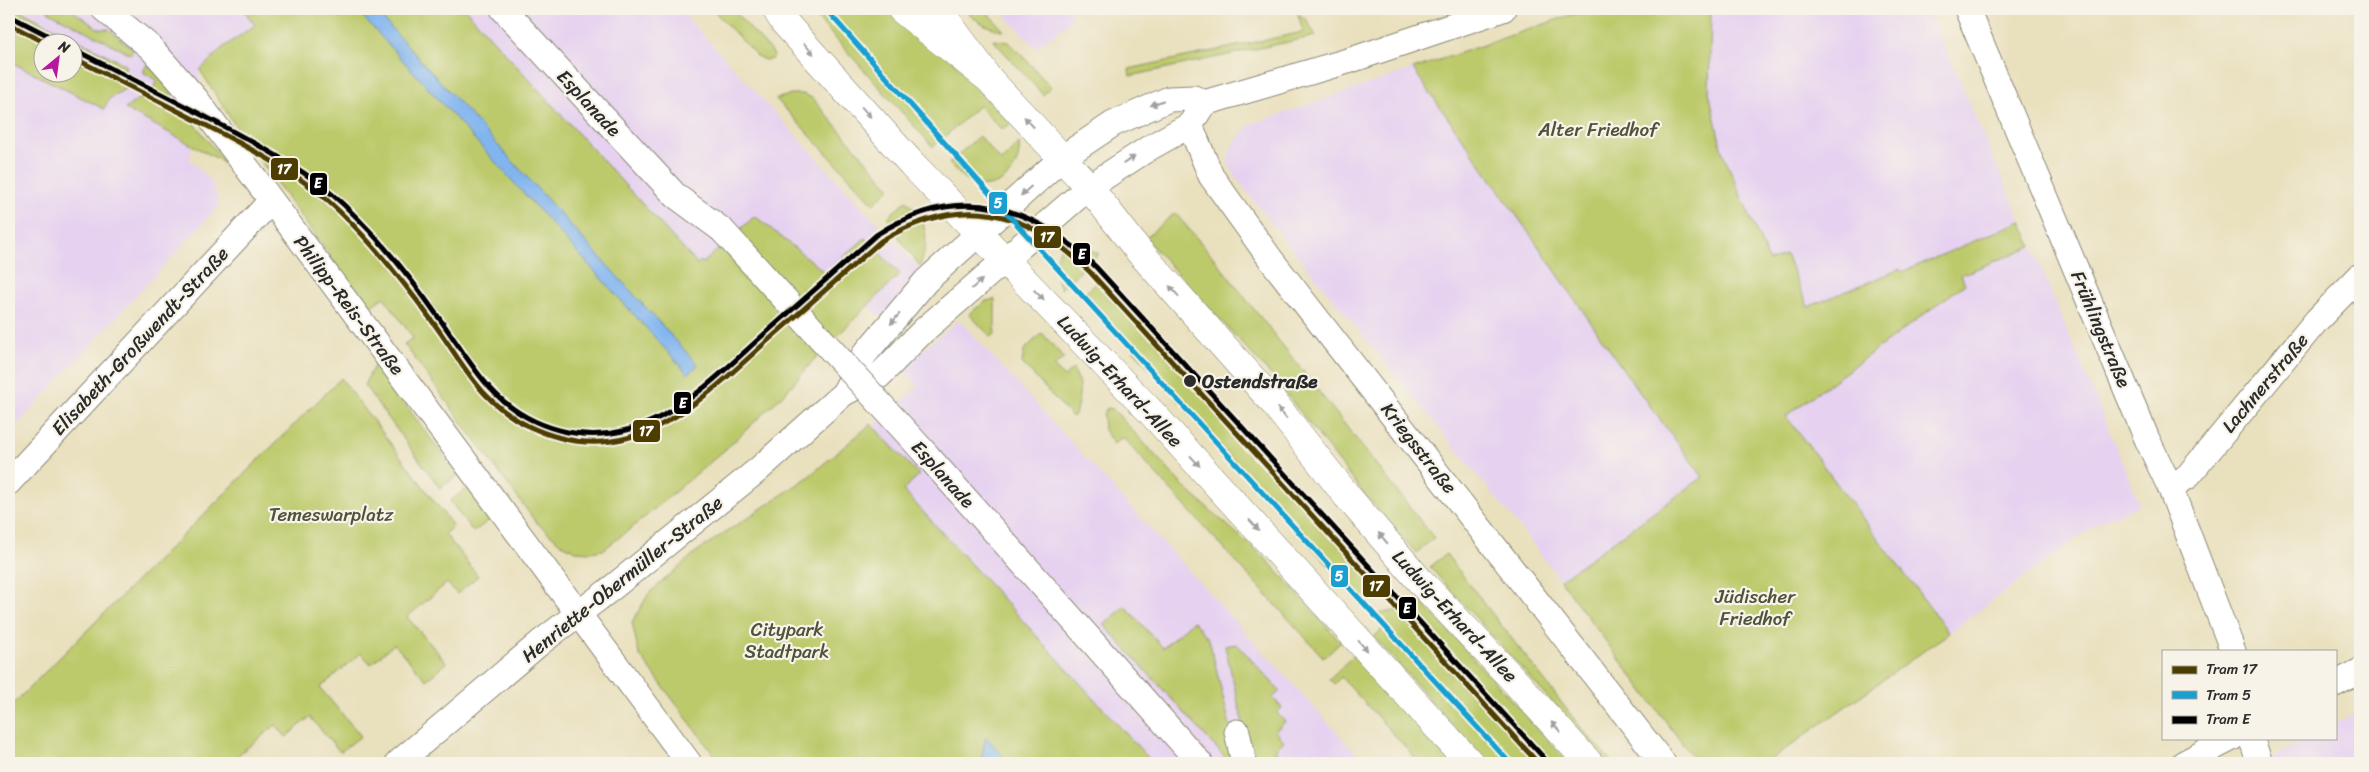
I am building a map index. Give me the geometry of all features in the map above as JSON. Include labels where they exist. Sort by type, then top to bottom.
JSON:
[{"type":"main road","name":"Ludwig-Erhard-Allee","points":[[761,9],[780,15],[912,164],[1151,412],[1470,763]]},
{"type":"main road","points":[[901,9],[989,79]]},
{"type":"main road","name":"Ludwig-Erhard-Allee","points":[[938,9],[989,79],[1089,188],[1138,250],[1274,403],[1348,496],[1420,581],[1589,763]]},
{"type":"street","name":"Philipp-Reis-Straße","points":[[104,9],[134,32],[171,69],[689,763]]},
{"type":"street","name":"Esplanade","points":[[503,9],[676,196],[925,453],[1200,763]]},
{"type":"street","points":[[1005,260],[1089,188],[1149,148],[1190,125],[1204,103],[1351,60],[1503,9]]},
{"type":"street","name":"Frühlingstraße","points":[[1967,9],[2143,430],[2170,487],[2234,650]]},
{"type":"street","points":[[1062,158],[1113,124],[1169,99],[1194,98],[1204,103]]},
{"type":"street","name":"Kriegsstraße","points":[[1190,125],[1211,176],[1272,261],[1663,763]]},
{"type":"street","name":"Henriette-Obermüller-Straße","points":[[844,393],[864,355],[926,281],[1062,158]]},
{"type":"street","name":"Elisabeth-Großwendt-Straße","points":[[9,482],[271,201]]},
{"type":"street","name":"Henriette-Obermüller-Straße","points":[[398,763],[541,642],[579,614],[759,469],[844,393],[879,376],[923,331],[1005,260]]},
{"type":"street","name":"Lachnerstraße","points":[[2170,487],[2187,478],[2317,320],[2360,276]]},
{"type":"street","points":[[2336,683],[2360,671]]},
{"type":"street","points":[[1237,732],[1244,763]]},
{"type":"street","points":[[2184,763],[2228,740]]},
{"type":"street","points":[[2253,740],[2260,763]]},
{"type":"shaded area","points":[[9,9],[243,9],[255,25],[221,49],[200,70],[190,160],[211,180],[217,197],[218,207],[9,434]]},
{"type":"shaded area","points":[[465,9],[679,9],[924,274],[883,319],[867,305],[714,253],[702,263],[697,264]]},
{"type":"shaded area","points":[[999,9],[1070,9],[1072,20],[1036,48]]},
{"type":"shaded area","points":[[1711,9],[1928,9],[2021,221],[1901,273],[1900,269],[1808,307],[1786,255],[1769,262],[1722,151],[1709,92]]},
{"type":"shaded area","points":[[1413,69],[1631,381],[1703,477],[1560,580],[1519,526],[1275,228],[1237,179],[1227,161],[1234,142],[1249,125]]},
{"type":"shaded area","points":[[2032,246],[2140,505],[2099,522],[1949,633],[1786,416],[1965,285],[1961,275]]},
{"type":"shaded area","points":[[959,320],[1365,763],[1060,763],[952,638],[872,428],[918,386],[902,367]]},
{"type":"shaded area","points":[[2360,710],[2360,763],[2263,763],[2305,740],[2336,740],[2336,723]]},
{"type":"green space","points":[[9,9],[17,9],[62,32],[32,32],[32,73],[9,61]]},
{"type":"green space","points":[[48,9],[70,9],[99,29],[109,29],[134,50],[130,54],[49,12]]},
{"type":"green space","points":[[243,9],[465,9],[697,264],[701,261],[703,263],[755,216],[826,273],[865,238],[900,274],[819,354],[785,393],[727,448],[603,550],[590,552],[576,551],[560,543],[535,521],[404,344],[413,338],[384,297],[368,308],[238,130],[200,70],[221,49],[255,25]]},
{"type":"green space","points":[[712,9],[732,9],[773,53],[774,57],[765,60],[758,57]]},
{"type":"green space","points":[[809,9],[885,9],[953,61],[1011,124],[1001,129],[979,106],[933,147]]},
{"type":"green space","points":[[964,9],[984,9],[1004,31],[982,23]]},
{"type":"green space","points":[[1588,9],[1711,9],[1709,92],[1722,151],[1769,261],[1786,255],[1808,307],[1900,269],[1902,272],[2021,221],[2032,246],[1961,275],[1965,284],[1786,416],[1949,633],[1766,763],[1697,763],[1560,580],[1703,477],[1631,381],[1413,69]]},
{"type":"green space","points":[[1298,14],[1306,19],[1316,36],[1130,76],[1129,69],[1303,32]]},
{"type":"green space","points":[[993,40],[1008,42],[1051,87],[1043,95]]},
{"type":"green space","points":[[82,42],[126,65],[124,72],[139,80],[109,99],[104,109],[51,82],[82,82]]},
{"type":"green space","points":[[147,64],[225,163],[125,109],[153,88],[157,81],[143,72]]},
{"type":"green space","points":[[792,94],[803,94],[812,98],[890,188],[874,204],[776,99]]},
{"type":"green space","points":[[979,136],[1001,161],[1019,143],[1018,159],[1014,167],[1004,180],[997,184],[989,186],[975,185],[963,177],[949,163]]},
{"type":"green space","points":[[906,201],[919,216],[925,231],[925,248],[920,266],[888,223],[889,216]]},
{"type":"green space","points":[[1175,213],[1213,257],[1434,538],[1416,553],[1360,489],[1273,377],[1145,238]]},
{"type":"green space","points":[[1077,243],[1099,254],[1061,289],[1055,267],[1056,257],[1062,247]]},
{"type":"green space","points":[[1103,277],[1394,595],[1362,602],[1083,295]]},
{"type":"green space","points":[[995,299],[995,334],[991,337],[969,314],[986,301]]},
{"type":"green space","points":[[1042,333],[1064,358],[1054,366],[1064,377],[1073,369],[1076,375],[1079,397],[1075,415],[1072,417],[1022,363],[1024,350]]},
{"type":"green space","points":[[375,364],[458,475],[440,488],[364,385]]},
{"type":"green space","name":"Temeswarplatz","points":[[341,378],[453,526],[445,534],[478,576],[457,594],[447,583],[407,617],[447,663],[426,680],[394,644],[371,664],[361,653],[320,688],[361,736],[340,752],[310,717],[286,737],[276,725],[233,759],[236,763],[9,763],[9,708]]},
{"type":"green space","points":[[1107,408],[1113,409],[1186,489],[1267,560],[1341,642],[1324,658],[1122,437],[1114,444],[1104,430],[1103,414]]},
{"type":"green space","name":"Citypark Stadtpark","points":[[871,424],[919,475],[903,490],[1153,763],[720,763],[639,654],[632,622],[649,593],[696,552],[807,478]]},
{"type":"green space","points":[[468,488],[491,519],[473,532],[450,501]]},
{"type":"green space","points":[[1446,554],[1582,729],[1613,763],[1607,763],[1430,567]]},
{"type":"green space","points":[[1419,599],[1569,763],[1487,763],[1374,637],[1385,627],[1374,615],[1408,608]]},
{"type":"green space","points":[[1125,606],[1163,648],[1193,621],[1209,639],[1237,755],[1229,762],[1104,625]]},
{"type":"green space","points":[[1237,644],[1280,691],[1273,698],[1282,708],[1277,713],[1285,722],[1275,731],[1284,741],[1275,750],[1283,760],[1279,763],[1252,763],[1225,646]]},
{"type":"green space","points":[[1354,655],[1451,763],[1420,763],[1341,677],[1334,684],[1329,679]]},
{"type":"water","points":[[356,9],[374,9],[698,365],[688,374]]},
{"type":"water","points":[[986,737],[1009,763],[980,763]]},
{"type":"tram line","name":"5","points":[[830,14],[1022,230],[1510,763]]},
{"type":"tram line","name":"E","points":[[12,17],[41,32]]},
{"type":"tram line","name":"17","points":[[9,24],[32,36]]},
{"type":"tram line","name":"E","points":[[82,54],[253,142],[316,181],[344,205],[394,259],[490,388],[521,414],[559,430],[590,434],[619,432],[645,424],[670,411],[717,377],[876,235],[906,219],[935,209],[964,205],[992,207],[1019,215],[1045,227],[1071,245],[1096,267],[1544,758]]},
{"type":"tram line","name":"17","points":[[82,62],[251,149],[282,167],[312,188],[352,224],[390,266],[486,395],[521,422],[561,438],[592,442],[620,440],[647,431],[673,418],[721,382],[881,241],[910,226],[938,217],[965,213],[991,214],[1017,221],[1042,233],[1066,250],[1090,272],[1538,763]]},
{"type":"place","name":"Ostendstraße","points":[[1190,381]]},
{"type":"park label","name":"Alter Friedhof","points":[[1598,129]]},
{"type":"park label","name":"Jüdischer Friedhof","points":[[1755,607]]}]
